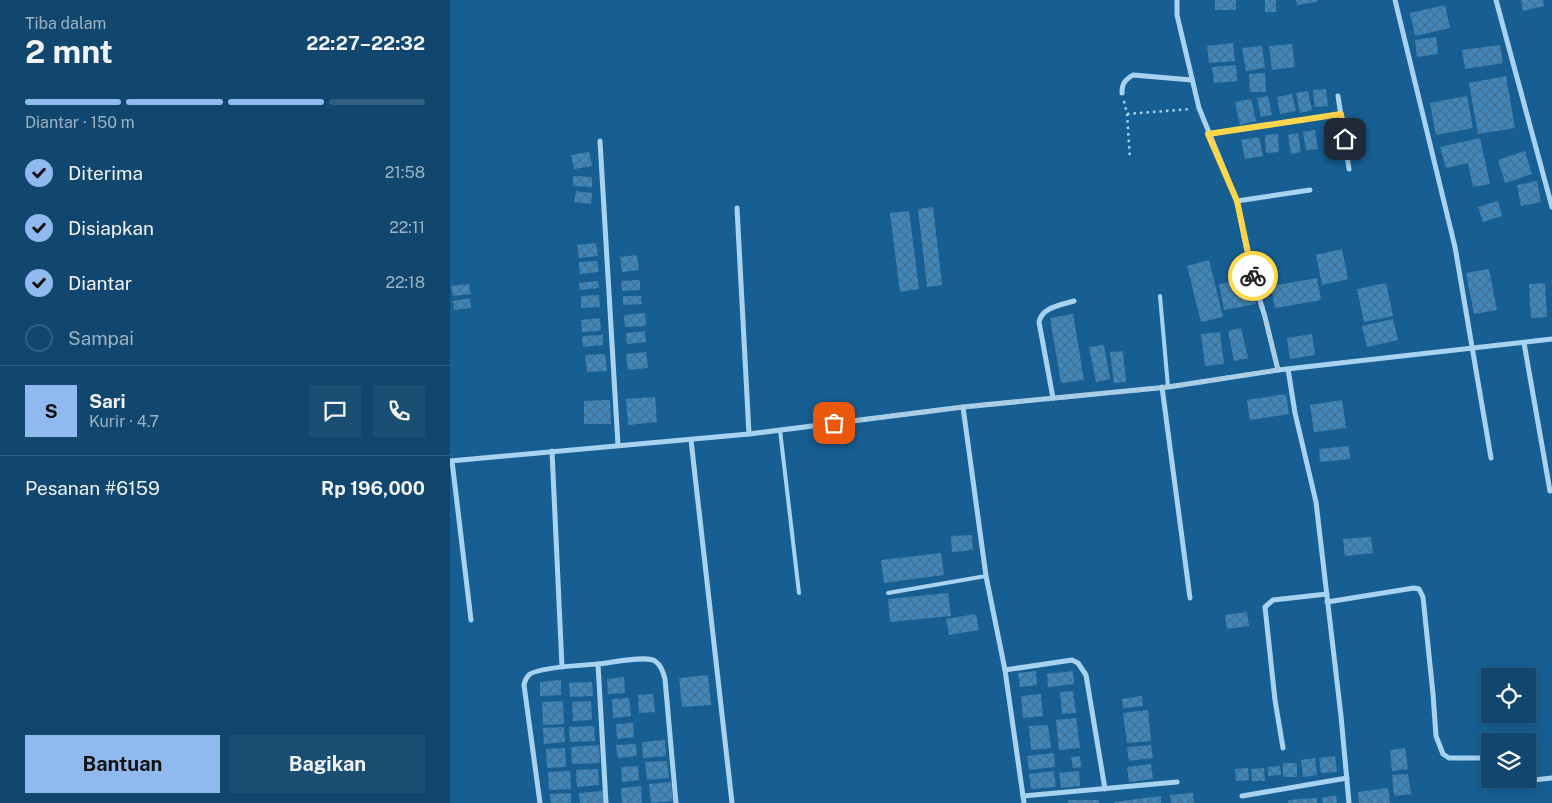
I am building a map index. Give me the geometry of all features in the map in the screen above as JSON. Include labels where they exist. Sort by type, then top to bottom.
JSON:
[{"type":"street","points":[[1177,0],[1177,16],[1199,108],[1208,134],[1237,201],[1251,271],[1278,370]]},
{"type":"street","points":[[1395,0],[1455,248],[1491,458]]},
{"type":"street","points":[[1496,0],[1552,207]]},
{"type":"street","points":[[1122,92],[1124,81],[1133,75],[1192,80]]},
{"type":"street","points":[[1338,96],[1349,169]]},
{"type":"street","points":[[1208,134],[1341,114]]},
{"type":"street","points":[[600,141],[618,445]]},
{"type":"street","points":[[1237,201],[1310,190]]},
{"type":"street","points":[[738,208],[749,434]]},
{"type":"street","points":[[1053,398],[1039,322],[1043,313],[1050,308],[1074,301]]},
{"type":"street","points":[[471,620],[451,461],[749,434],[963,407],[1165,387],[1288,368],[1552,339]]},
{"type":"street","points":[[1524,343],[1550,491]]},
{"type":"street","points":[[1288,368],[1295,413],[1316,502],[1349,803]]},
{"type":"street","points":[[1165,387],[1190,598]]},
{"type":"street","points":[[963,407],[986,576],[1005,670],[1024,803]]},
{"type":"street","points":[[691,440],[732,803]]},
{"type":"street","points":[[552,451],[562,667]]},
{"type":"street","points":[[1327,602],[1414,588],[1419,589],[1423,597],[1436,736],[1439,746],[1443,754],[1449,758],[1481,758]]},
{"type":"street","points":[[1283,748],[1275,700],[1264,607],[1273,600],[1327,594]]},
{"type":"street","points":[[540,803],[524,684],[526,677],[531,673],[562,667],[647,658],[656,661],[662,669],[676,803]]},
{"type":"street","points":[[1005,670],[1072,660],[1078,663],[1086,675],[1105,789]]},
{"type":"street","points":[[598,664],[606,803]]},
{"type":"street","points":[[1242,796],[1347,778]]},
{"type":"street","points":[[1536,780],[1552,778]]},
{"type":"street","points":[[1023,796],[1177,782]]},
{"type":"lane","points":[[1160,296],[1165,387]]},
{"type":"lane","points":[[780,430],[799,593]]},
{"type":"lane","points":[[888,593],[986,576]]},
{"type":"path","points":[[1122,92],[1127,114],[1130,159]]},
{"type":"path","points":[[1127,114],[1199,108]]},
{"type":"building","points":[[1215,0],[1236,0],[1236,10],[1215,10]]},
{"type":"building","points":[[1265,0],[1276,0],[1276,12],[1265,12]]},
{"type":"building","points":[[1296,0],[1317,0],[1317,2],[1297,5]]},
{"type":"building","points":[[1521,0],[1543,0],[1544,6],[1523,11]]},
{"type":"building","points":[[1445,5],[1450,28],[1415,36],[1410,13]]},
{"type":"building","points":[[1436,37],[1438,54],[1417,57],[1415,40]]},
{"type":"building","points":[[1233,43],[1235,61],[1209,63],[1207,46]]},
{"type":"building","points":[[1292,44],[1295,67],[1272,70],[1269,46]]},
{"type":"building","points":[[1500,45],[1503,63],[1465,69],[1462,50]]},
{"type":"building","points":[[1262,46],[1265,68],[1246,71],[1242,48]]},
{"type":"building","points":[[1236,65],[1237,81],[1214,83],[1212,67]]},
{"type":"building","points":[[1265,73],[1266,92],[1250,92],[1249,74]]},
{"type":"building","points":[[1506,76],[1515,128],[1478,134],[1469,83]]},
{"type":"building","points":[[1326,89],[1328,106],[1315,107],[1313,90]]},
{"type":"building","points":[[1308,91],[1312,110],[1300,113],[1296,93]]},
{"type":"building","points":[[1292,94],[1296,111],[1280,114],[1277,97]]},
{"type":"building","points":[[1268,96],[1272,115],[1261,117],[1257,98]]},
{"type":"building","points":[[1467,96],[1473,128],[1436,135],[1430,103]]},
{"type":"building","points":[[1251,99],[1256,121],[1240,125],[1235,102]]},
{"type":"building","points":[[1315,130],[1318,149],[1306,150],[1303,132]]},
{"type":"building","points":[[1298,133],[1301,152],[1291,154],[1288,135]]},
{"type":"building","points":[[1278,134],[1279,152],[1266,153],[1265,135]]},
{"type":"building","points":[[1259,137],[1263,156],[1245,159],[1241,140]]},
{"type":"building","points":[[1480,138],[1490,184],[1473,187],[1468,163],[1446,168],[1440,147]]},
{"type":"building","points":[[1525,151],[1532,174],[1505,183],[1498,160]]},
{"type":"building","points":[[589,152],[592,166],[574,169],[571,155]]},
{"type":"building","points":[[573,176],[592,177],[592,187],[573,186]]},
{"type":"building","points":[[1537,181],[1541,202],[1521,206],[1517,185]]},
{"type":"building","points":[[576,191],[592,193],[591,204],[574,202]]},
{"type":"building","points":[[1498,201],[1502,216],[1483,222],[1478,207]]},
{"type":"building","points":[[933,207],[942,285],[927,287],[918,209]]},
{"type":"building","points":[[909,211],[919,289],[900,292],[890,213]]},
{"type":"building","points":[[596,243],[598,256],[579,258],[577,245]]},
{"type":"building","points":[[1342,249],[1348,279],[1322,285],[1316,255]]},
{"type":"building","points":[[637,255],[639,270],[622,272],[620,257]]},
{"type":"building","points":[[1209,260],[1223,317],[1201,322],[1187,266]]},
{"type":"building","points":[[597,261],[599,272],[580,274],[579,262]]},
{"type":"building","points":[[1489,269],[1497,310],[1474,314],[1466,273]]},
{"type":"building","points":[[1251,278],[1256,304],[1224,310],[1219,284]]},
{"type":"building","points":[[1317,278],[1321,300],[1275,308],[1271,286]]},
{"type":"building","points":[[640,280],[640,290],[622,291],[621,281]]},
{"type":"building","points":[[598,281],[599,288],[580,290],[579,283]]},
{"type":"building","points":[[1386,283],[1393,316],[1364,322],[1357,289]]},
{"type":"building","points":[[1545,283],[1547,317],[1531,318],[1529,284]]},
{"type":"building","points":[[469,284],[471,294],[453,296],[451,286]]},
{"type":"building","points":[[599,295],[600,307],[581,308],[581,296]]},
{"type":"building","points":[[623,296],[641,296],[642,304],[623,305]]},
{"type":"building","points":[[470,298],[471,308],[454,310],[453,301]]},
{"type":"building","points":[[645,313],[646,326],[625,327],[624,315]]},
{"type":"building","points":[[1073,314],[1084,380],[1061,383],[1050,318]]},
{"type":"building","points":[[600,318],[601,331],[582,332],[581,320]]},
{"type":"building","points":[[1393,319],[1398,340],[1367,347],[1362,326]]},
{"type":"building","points":[[1241,328],[1248,358],[1234,361],[1228,331]]},
{"type":"building","points":[[645,331],[646,342],[627,344],[626,333]]},
{"type":"building","points":[[1220,332],[1224,364],[1205,366],[1201,334]]},
{"type":"building","points":[[1312,334],[1315,355],[1290,359],[1287,338]]},
{"type":"building","points":[[603,335],[603,345],[583,347],[582,336]]},
{"type":"building","points":[[1104,345],[1110,379],[1096,382],[1089,347]]},
{"type":"building","points":[[1123,351],[1126,382],[1114,383],[1110,352]]},
{"type":"building","points":[[646,352],[648,368],[628,370],[626,354]]},
{"type":"building","points":[[605,354],[607,371],[587,372],[585,355]]},
{"type":"building","points":[[1286,394],[1289,414],[1250,420],[1247,400]]},
{"type":"building","points":[[655,397],[657,422],[628,425],[626,399]]},
{"type":"building","points":[[610,400],[611,424],[584,424],[584,401]]},
{"type":"building","points":[[1342,400],[1346,428],[1314,432],[1310,405]]},
{"type":"building","points":[[1349,446],[1350,459],[1320,462],[1319,449]]},
{"type":"building","points":[[972,535],[973,550],[952,552],[951,536]]},
{"type":"building","points":[[1371,537],[1373,553],[1345,556],[1343,539]]},
{"type":"building","points":[[941,553],[944,575],[884,583],[881,560]]},
{"type":"building","points":[[948,593],[951,616],[890,622],[888,599]]},
{"type":"building","points":[[1247,612],[1249,626],[1227,629],[1225,615]]},
{"type":"building","points":[[976,614],[979,630],[949,635],[946,619]]},
{"type":"building","points":[[1036,671],[1037,685],[1020,687],[1018,673]]},
{"type":"building","points":[[1073,671],[1074,684],[1048,687],[1047,674]]},
{"type":"building","points":[[708,675],[711,705],[682,707],[679,678]]},
{"type":"building","points":[[624,677],[625,693],[608,694],[607,679]]},
{"type":"building","points":[[561,680],[561,695],[540,696],[540,682]]},
{"type":"building","points":[[592,682],[593,696],[570,697],[569,683]]},
{"type":"building","points":[[1073,691],[1076,713],[1062,714],[1060,692]]},
{"type":"building","points":[[653,694],[655,712],[639,713],[638,695]]},
{"type":"building","points":[[1041,694],[1043,716],[1023,718],[1021,696]]},
{"type":"building","points":[[1142,696],[1143,706],[1123,708],[1122,699]]},
{"type":"building","points":[[629,698],[631,716],[613,718],[612,699]]},
{"type":"building","points":[[563,701],[564,724],[543,725],[542,702]]},
{"type":"building","points":[[591,701],[592,720],[573,721],[572,702]]},
{"type":"building","points":[[1148,710],[1151,741],[1127,743],[1123,713]]},
{"type":"building","points":[[1076,718],[1080,748],[1059,750],[1056,720]]},
{"type":"building","points":[[633,723],[634,737],[617,739],[616,724]]},
{"type":"building","points":[[1048,725],[1051,748],[1031,750],[1029,726]]},
{"type":"building","points":[[594,726],[595,741],[570,742],[569,727]]},
{"type":"building","points":[[564,727],[565,742],[544,744],[543,728]]},
{"type":"building","points":[[665,740],[666,756],[643,758],[642,742]]},
{"type":"building","points":[[636,744],[637,756],[618,758],[616,745]]},
{"type":"building","points":[[599,745],[600,763],[572,764],[571,747]]},
{"type":"building","points":[[1151,745],[1153,758],[1129,761],[1127,747]]},
{"type":"building","points":[[565,748],[566,767],[547,768],[546,749]]},
{"type":"building","points":[[1405,748],[1408,769],[1392,771],[1390,750]]},
{"type":"building","points":[[1054,753],[1055,767],[1029,770],[1027,756]]},
{"type":"building","points":[[1080,756],[1081,767],[1073,768],[1071,757]]},
{"type":"building","points":[[1335,756],[1337,772],[1321,773],[1319,758]]},
{"type":"building","points":[[1315,758],[1317,775],[1303,777],[1301,760]]},
{"type":"building","points":[[667,761],[669,778],[647,780],[645,762]]},
{"type":"building","points":[[1283,763],[1297,763],[1297,777],[1283,777]]},
{"type":"building","points":[[1151,764],[1153,779],[1129,782],[1127,767]]},
{"type":"building","points":[[638,766],[639,780],[622,782],[621,767]]},
{"type":"building","points":[[1280,766],[1281,775],[1268,776],[1268,767]]},
{"type":"building","points":[[1248,768],[1249,780],[1236,781],[1235,769]]},
{"type":"building","points":[[1264,768],[1265,781],[1252,781],[1251,769]]},
{"type":"building","points":[[598,769],[599,785],[577,787],[576,770]]},
{"type":"building","points":[[570,771],[571,789],[549,790],[548,772]]},
{"type":"building","points":[[1054,771],[1056,787],[1031,789],[1029,774]]},
{"type":"building","points":[[1079,771],[1080,786],[1061,788],[1059,773]]},
{"type":"building","points":[[1408,774],[1411,794],[1394,796],[1392,775]]},
{"type":"building","points":[[671,782],[673,801],[651,803],[649,784]]},
{"type":"building","points":[[641,786],[642,803],[622,803],[621,788]]},
{"type":"building","points":[[1388,788],[1390,803],[1359,803],[1358,792]]},
{"type":"building","points":[[603,791],[603,803],[580,803],[579,793]]},
{"type":"building","points":[[571,793],[571,803],[551,803],[550,794]]},
{"type":"building","points":[[1193,793],[1194,803],[1171,803],[1170,795]]},
{"type":"building","points":[[1336,795],[1337,803],[1323,803],[1322,798]]},
{"type":"building","points":[[1161,796],[1161,803],[1114,803],[1114,802]]},
{"type":"building","points":[[1317,798],[1317,803],[1288,803],[1288,800]]},
{"type":"building","points":[[1068,800],[1099,800],[1099,803],[1068,803]]},
{"type":"way so far","points":[[834,423],[963,407],[1168,387],[1278,370],[1253,276]]},
{"type":"route","points":[[1253,276],[1237,201],[1208,134],[1341,114],[1345,139]]}]
